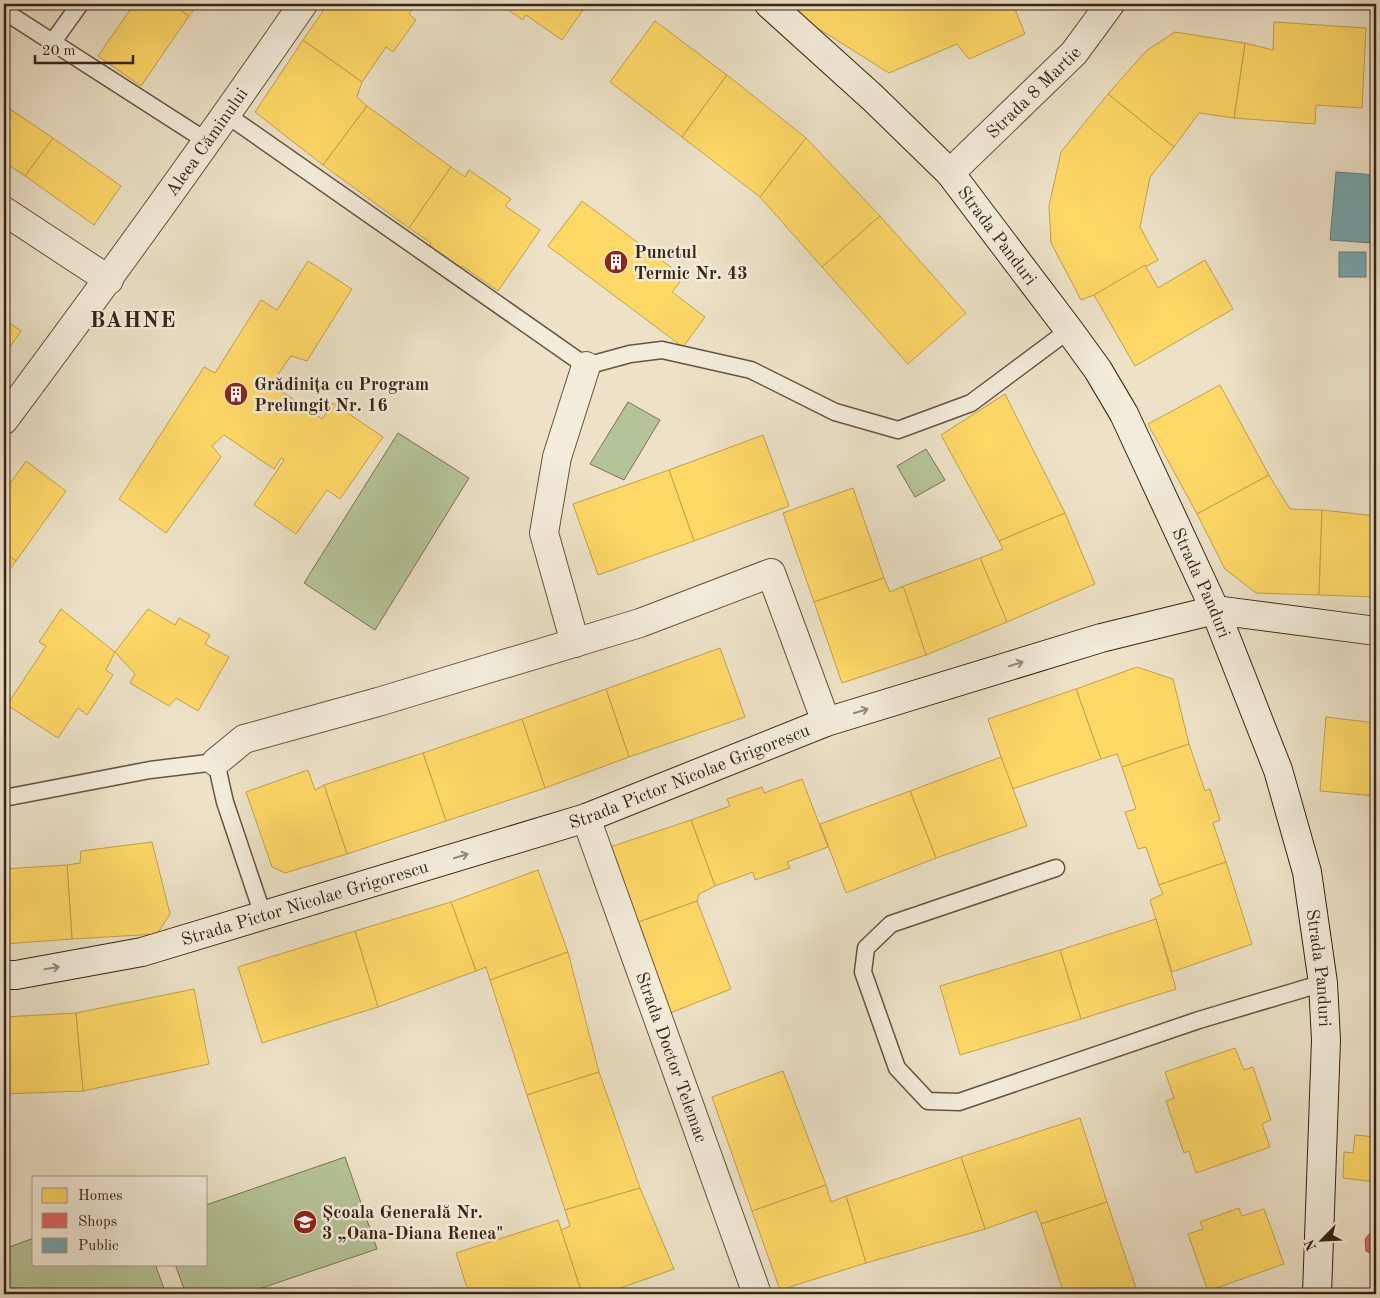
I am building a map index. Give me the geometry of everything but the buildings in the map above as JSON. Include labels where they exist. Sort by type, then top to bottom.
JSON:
[{"type":"street","name":"Aleea Căminului","points":[[5,416],[109,280],[208,142],[303,4]]},
{"type":"street","name":"Strada Panduri","points":[[770,4],[873,98],[950,173],[1069,330],[1098,370],[1124,414],[1214,610],[1278,770],[1307,872],[1323,982],[1326,1040],[1317,1294]]},
{"type":"street","name":"Strada 8 Martie","points":[[950,173],[1074,53],[1110,4]]},
{"type":"street","points":[[4,211],[109,280]]},
{"type":"street","points":[[575,643],[544,533],[557,457],[586,366]]},
{"type":"street","points":[[216,762],[244,738],[378,702],[640,623],[771,573],[826,722]]},
{"type":"street","name":"Strada Pictor Nicolae Grigorescu","points":[[4,975],[142,952],[586,818],[826,722],[1101,638],[1214,610],[1376,631]]},
{"type":"street","name":"Strada Doctor Telemac","points":[[586,818],[758,1294]]},
{"type":"lane","points":[[52,43],[80,4]]},
{"type":"lane","points":[[4,11],[208,142]]},
{"type":"lane","points":[[227,114],[586,366],[630,354],[662,350],[751,370],[835,412],[898,430],[971,403],[1069,330]]},
{"type":"lane","points":[[4,798],[150,770],[216,762],[225,802],[263,915]]},
{"type":"lane","points":[[1056,868],[891,924],[866,948],[863,972],[897,1068],[928,1101],[959,1102],[1199,1020],[1323,982]]},
{"type":"green space","points":[[628,402],[660,420],[624,480],[590,464]]},
{"type":"green space","points":[[398,433],[469,478],[375,630],[304,583]]},
{"type":"green space","points":[[926,449],[945,480],[915,497],[897,466]]},
{"type":"green space","points":[[345,1157],[377,1249],[244,1294],[186,1294],[176,1266],[208,1266],[208,1204]]},
{"type":"green space","points":[[32,1239],[32,1266],[156,1266],[166,1294],[4,1294],[4,1249]]},
{"type":"place","name":"Punctul Termic Nr. 43","points":[[616,262]]},
{"type":"place","name":"Grădinița cu Program Prelungit Nr. 16","points":[[236,394]]},
{"type":"place","name":"Școala Generală Nr. 3 „Oana-Diana Renea\"","points":[[305,1222]]},
{"type":"district","name":"BAHNE","points":[[133,319]]}]
